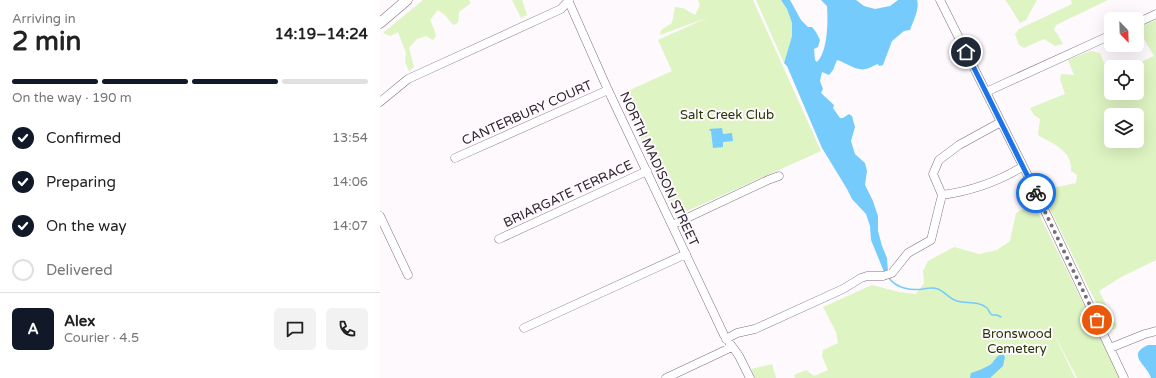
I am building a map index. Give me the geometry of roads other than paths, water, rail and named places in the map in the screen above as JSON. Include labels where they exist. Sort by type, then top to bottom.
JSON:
[{"type":"main road","points":[[380,23],[406,0]]},
{"type":"street","points":[[380,102],[408,79],[561,9],[568,0]]},
{"type":"street","name":"NORTH MADISON STREET","points":[[568,0],[608,90],[726,339],[739,356],[750,378]]},
{"type":"street","points":[[940,0],[1022,167],[1036,192],[1124,378]]},
{"type":"street","points":[[1144,20],[1156,14]]},
{"type":"street","points":[[986,92],[1104,38]]},
{"type":"street","name":"CANTERBURY COURT","points":[[455,158],[608,90]]},
{"type":"street","points":[[726,339],[737,333],[755,329],[843,289],[861,278],[867,276],[883,276],[892,273],[908,253],[931,240],[942,195],[933,174],[940,160],[959,145],[1000,122]]},
{"type":"street","points":[[942,195],[963,193],[990,183],[1022,167]]},
{"type":"street","name":"BRIARGATE TERRACE","points":[[499,239],[647,171]]},
{"type":"street","points":[[672,224],[779,176]]},
{"type":"street","points":[[380,216],[408,275]]},
{"type":"street","points":[[524,328],[686,254]]},
{"type":"street","points":[[1110,348],[1156,331]]},
{"type":"street","points":[[666,378],[732,347]]},
{"type":"water","points":[[781,0],[790,0],[801,20],[808,27],[812,27],[816,32],[820,40],[818,47],[814,49],[815,60],[817,62],[823,51],[827,27],[827,6],[821,0],[856,0],[864,6],[875,9],[890,6],[898,0],[917,0],[917,11],[910,30],[904,31],[892,41],[883,65],[879,66],[878,64],[869,68],[861,69],[837,60],[829,75],[822,72],[820,81],[823,89],[821,93],[834,105],[833,108],[840,118],[843,118],[849,114],[852,116],[855,127],[851,141],[855,154],[865,163],[867,171],[865,185],[878,216],[878,231],[887,258],[888,271],[884,272],[871,240],[870,226],[866,214],[852,199],[822,148],[787,66],[784,63],[792,36],[792,23],[787,9]]},
{"type":"water","points":[[722,128],[723,134],[732,133],[733,141],[723,142],[723,147],[713,148],[711,131],[709,129]]},
{"type":"water","points":[[1148,345],[1156,345],[1156,378],[1151,378],[1138,357],[1138,353],[1141,349]]},
{"type":"water","points":[[1003,354],[1005,357],[1003,366],[990,378],[970,378],[971,373],[990,365],[997,357]]},
{"type":"waterway","points":[[889,278],[904,288],[914,290],[930,288],[938,289],[954,300],[980,304],[987,308],[992,315],[1001,317]]},
{"type":"park label","name":"Salt Creek Club","points":[[727,115]]},
{"type":"park label","name":"Bronswood Cemetery","points":[[1017,342]]}]
